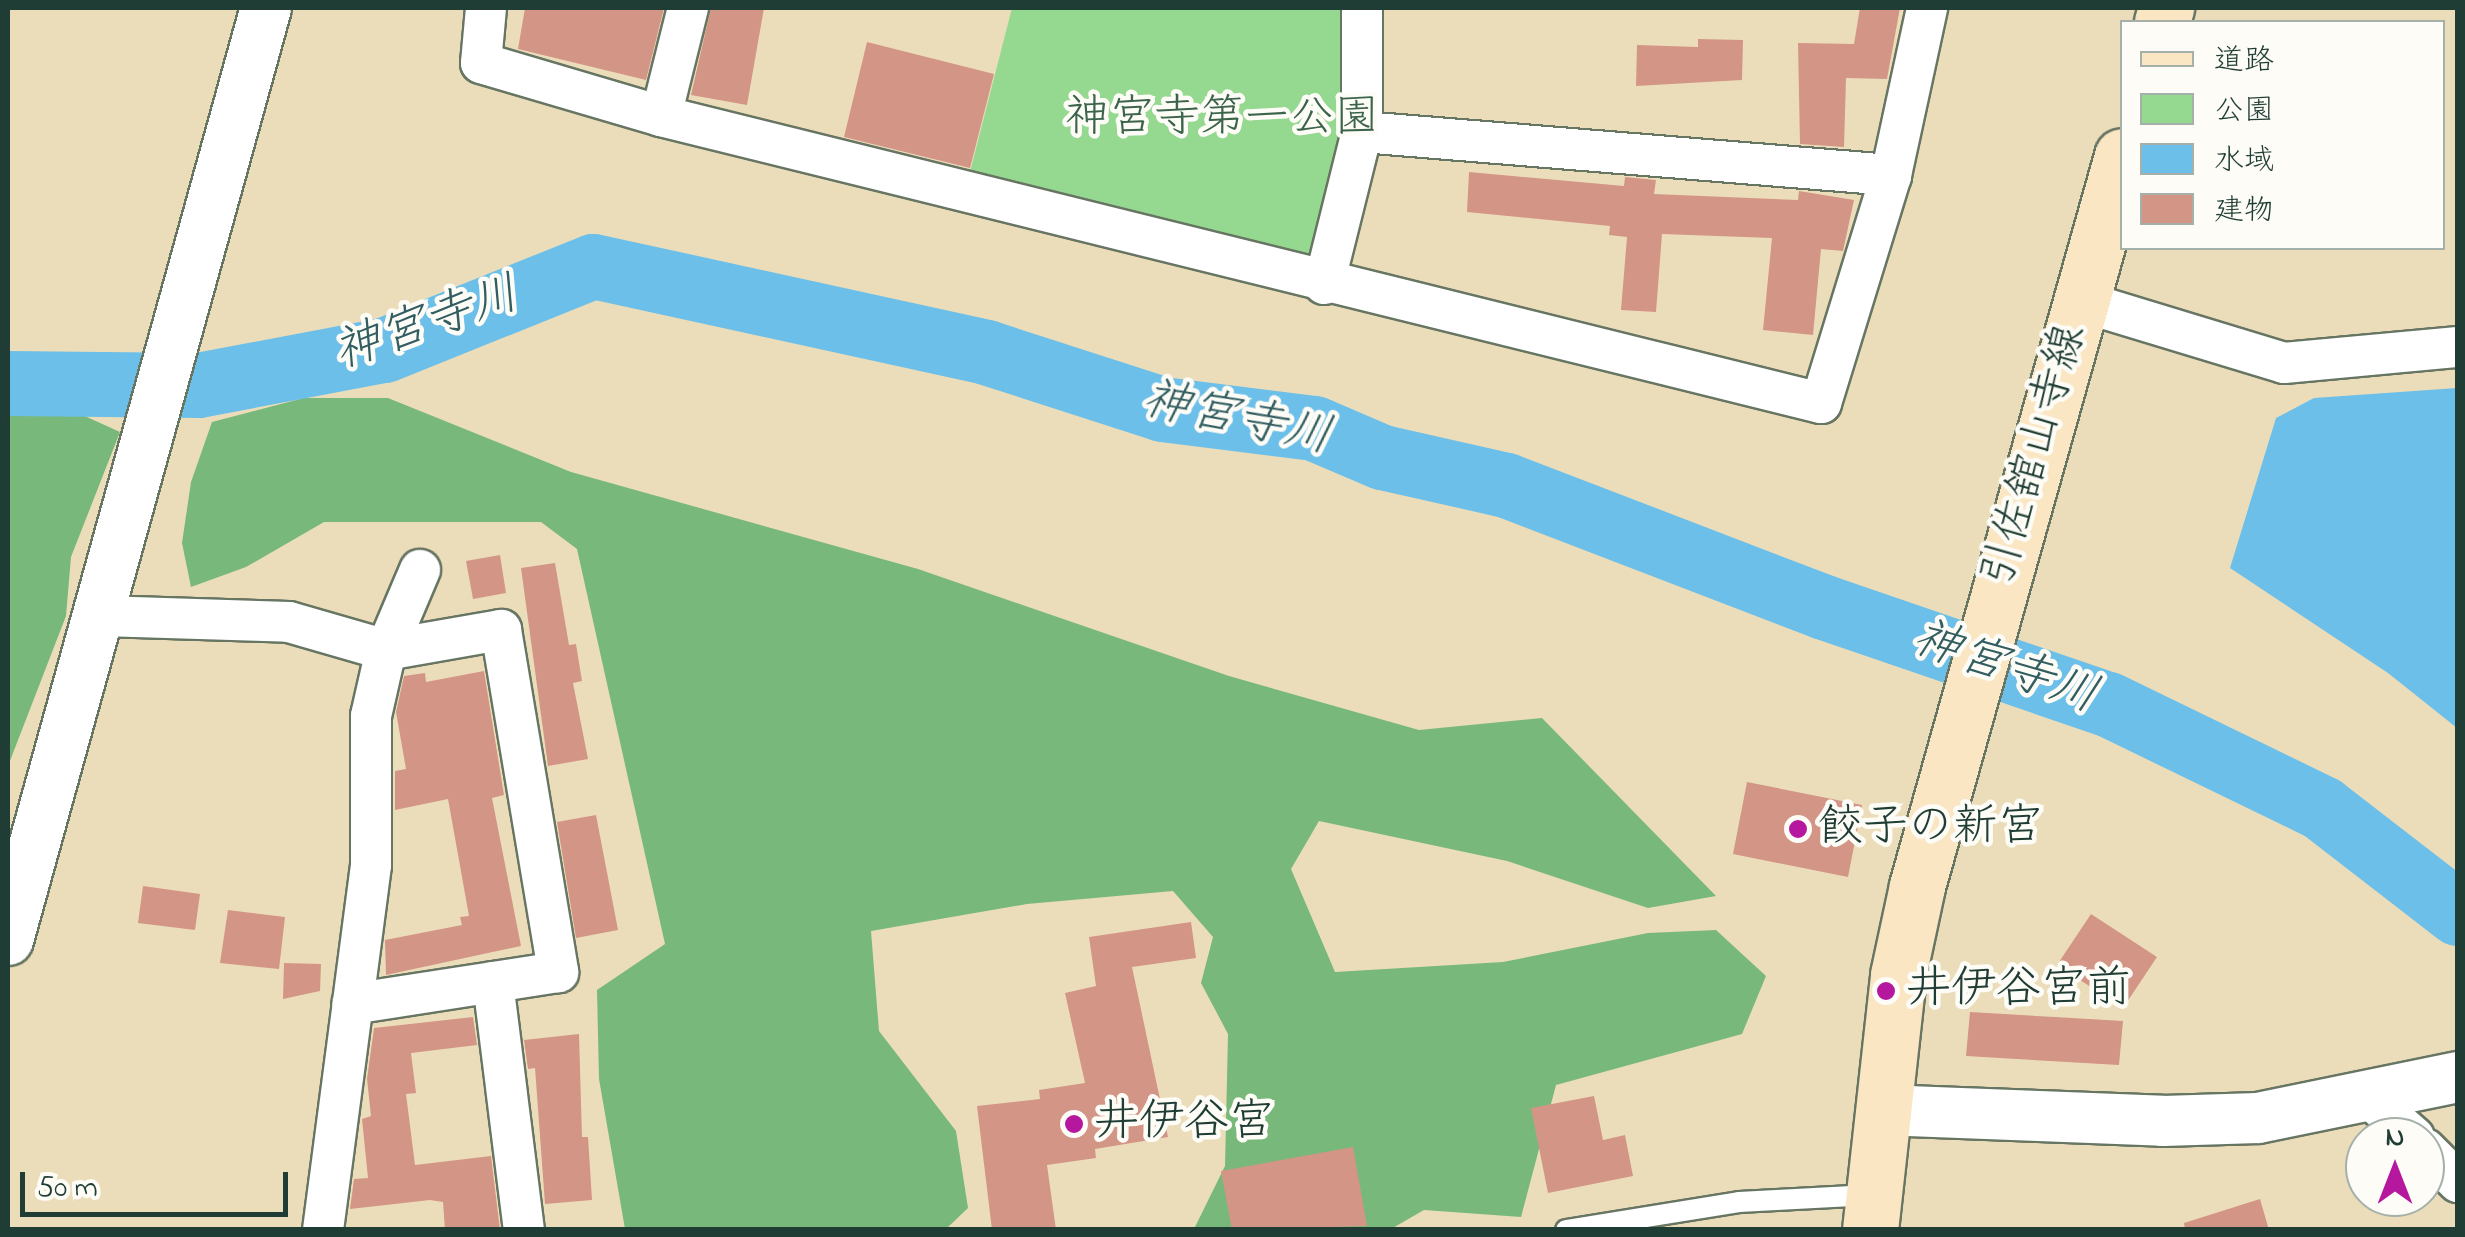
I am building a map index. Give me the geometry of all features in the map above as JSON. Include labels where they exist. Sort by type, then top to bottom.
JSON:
[{"type":"main road","name":"引佐舘山寺線","points":[[1871,1212],[1898,976],[2013,535],[2120,163]]},
{"type":"street","points":[[8,940],[102,616],[266,8]]},
{"type":"street","points":[[486,8],[481,63],[662,116],[1324,284],[1822,403],[1891,175],[1927,8]]},
{"type":"street","points":[[662,116],[688,8]]},
{"type":"street","points":[[1324,284],[1362,132],[1362,8]]},
{"type":"street","points":[[1362,132],[1891,175]]},
{"type":"street","points":[[2080,301],[2284,363],[2458,347]]},
{"type":"street","points":[[323,1230],[371,866],[371,716],[386,650],[420,570]]},
{"type":"street","points":[[102,616],[289,622],[386,650],[500,630],[558,972],[352,1004]]},
{"type":"street","points":[[493,982],[524,1230]]},
{"type":"street","points":[[1882,1110],[2163,1121],[2258,1118],[2458,1078]]},
{"type":"street","points":[[2385,1093],[2401,1117]]},
{"type":"lane","points":[[1566,1230],[1738,1202],[1871,1212]]},
{"type":"green space","name":"神宮寺第一公園","points":[[1012,8],[1342,8],[1343,130],[1310,258],[970,172]]},
{"type":"green space","points":[[14,384],[120,432],[71,557],[66,616],[8,766],[8,385]]},
{"type":"green space","points":[[304,398],[388,398],[571,472],[918,569],[1229,676],[1419,730],[1542,718],[1716,896],[1648,908],[1507,861],[1319,821],[1291,869],[1335,972],[1503,962],[1648,933],[1716,930],[1766,976],[1742,1034],[1556,1085],[1521,1217],[1424,1210],[1391,1229],[1194,1229],[1225,1166],[1228,1034],[1201,983],[1213,937],[1173,891],[1027,904],[871,931],[879,1031],[956,1131],[968,1208],[946,1229],[625,1229],[599,1079],[597,990],[665,944],[577,549],[541,522],[324,522],[246,567],[191,587],[182,543],[191,482],[212,422]]},
{"type":"water","points":[[2458,388],[2457,728],[2388,673],[2230,568],[2276,418],[2314,398]]},
{"type":"building","points":[[525,8],[664,8],[646,80],[518,49]]},
{"type":"building","points":[[711,8],[764,8],[747,105],[691,95]]},
{"type":"building","points":[[1860,8],[1900,8],[1887,79],[1846,78],[1844,147],[1800,144],[1798,43],[1854,44]]},
{"type":"building","points":[[1698,39],[1743,40],[1742,80],[1636,86],[1637,45],[1698,47]]},
{"type":"building","points":[[867,42],[994,74],[970,168],[844,137]]},
{"type":"building","points":[[1469,172],[1624,186],[1625,177],[1656,180],[1654,194],[1798,200],[1799,191],[1854,200],[1843,251],[1821,249],[1813,335],[1763,330],[1772,238],[1662,234],[1656,312],[1621,310],[1627,237],[1609,235],[1610,226],[1467,212]]},
{"type":"building","points":[[500,555],[506,593],[473,599],[466,561]]},
{"type":"building","points":[[555,563],[569,645],[576,644],[582,681],[573,683],[588,759],[548,766],[521,568]]},
{"type":"building","points":[[484,671],[504,795],[492,798],[521,946],[386,975],[385,940],[462,925],[460,917],[469,916],[448,799],[395,810],[395,771],[406,769],[396,712],[404,676],[425,673],[426,682]]},
{"type":"building","name":"餃子の新宮","points":[[1747,782],[1862,805],[1848,877],[1733,854]]},
{"type":"building","points":[[596,815],[618,930],[576,938],[557,822]]},
{"type":"building","points":[[143,886],[200,894],[195,930],[138,923]]},
{"type":"building","points":[[228,910],[285,917],[279,969],[220,963]]},
{"type":"building","points":[[2091,914],[2157,957],[2123,1008],[2057,965]]},
{"type":"building","points":[[1191,922],[1196,958],[1132,967],[1168,1137],[1095,1149],[1096,1158],[1047,1165],[1056,1230],[992,1230],[977,1106],[1040,1099],[1039,1090],[1085,1083],[1065,993],[1096,986],[1089,937]]},
{"type":"building","points":[[284,963],[321,964],[320,991],[283,999]]},
{"type":"building","points":[[1970,1012],[2123,1021],[2119,1065],[1966,1056]]},
{"type":"building","points":[[473,1017],[477,1045],[411,1053],[416,1093],[406,1094],[415,1165],[491,1156],[500,1230],[445,1230],[443,1202],[430,1200],[350,1209],[354,1179],[368,1178],[362,1119],[371,1116],[367,1079],[374,1028]]},
{"type":"building","points":[[579,1034],[582,1137],[588,1137],[592,1200],[545,1204],[535,1068],[528,1069],[524,1040]]},
{"type":"building","points":[[1594,1096],[1603,1140],[1625,1135],[1633,1176],[1548,1193],[1531,1108]]},
{"type":"building","points":[[1353,1147],[1367,1226],[1232,1230],[1221,1171]]},
{"type":"building","points":[[2260,1199],[2269,1230],[2185,1230],[2184,1223]]},
{"type":"waterway","name":"神宮寺川","points":[[8,383],[198,385],[384,350],[593,266],[986,352],[1162,409],[1314,428],[1382,457],[1506,485],[1824,607],[2108,704],[2322,808],[2458,913]]},
{"type":"place","name":"餃子の新宮","points":[[1798,829]]},
{"type":"place","name":"井伊谷宮前","points":[[1886,991]]},
{"type":"place","name":"井伊谷宮","points":[[1074,1124]]}]
